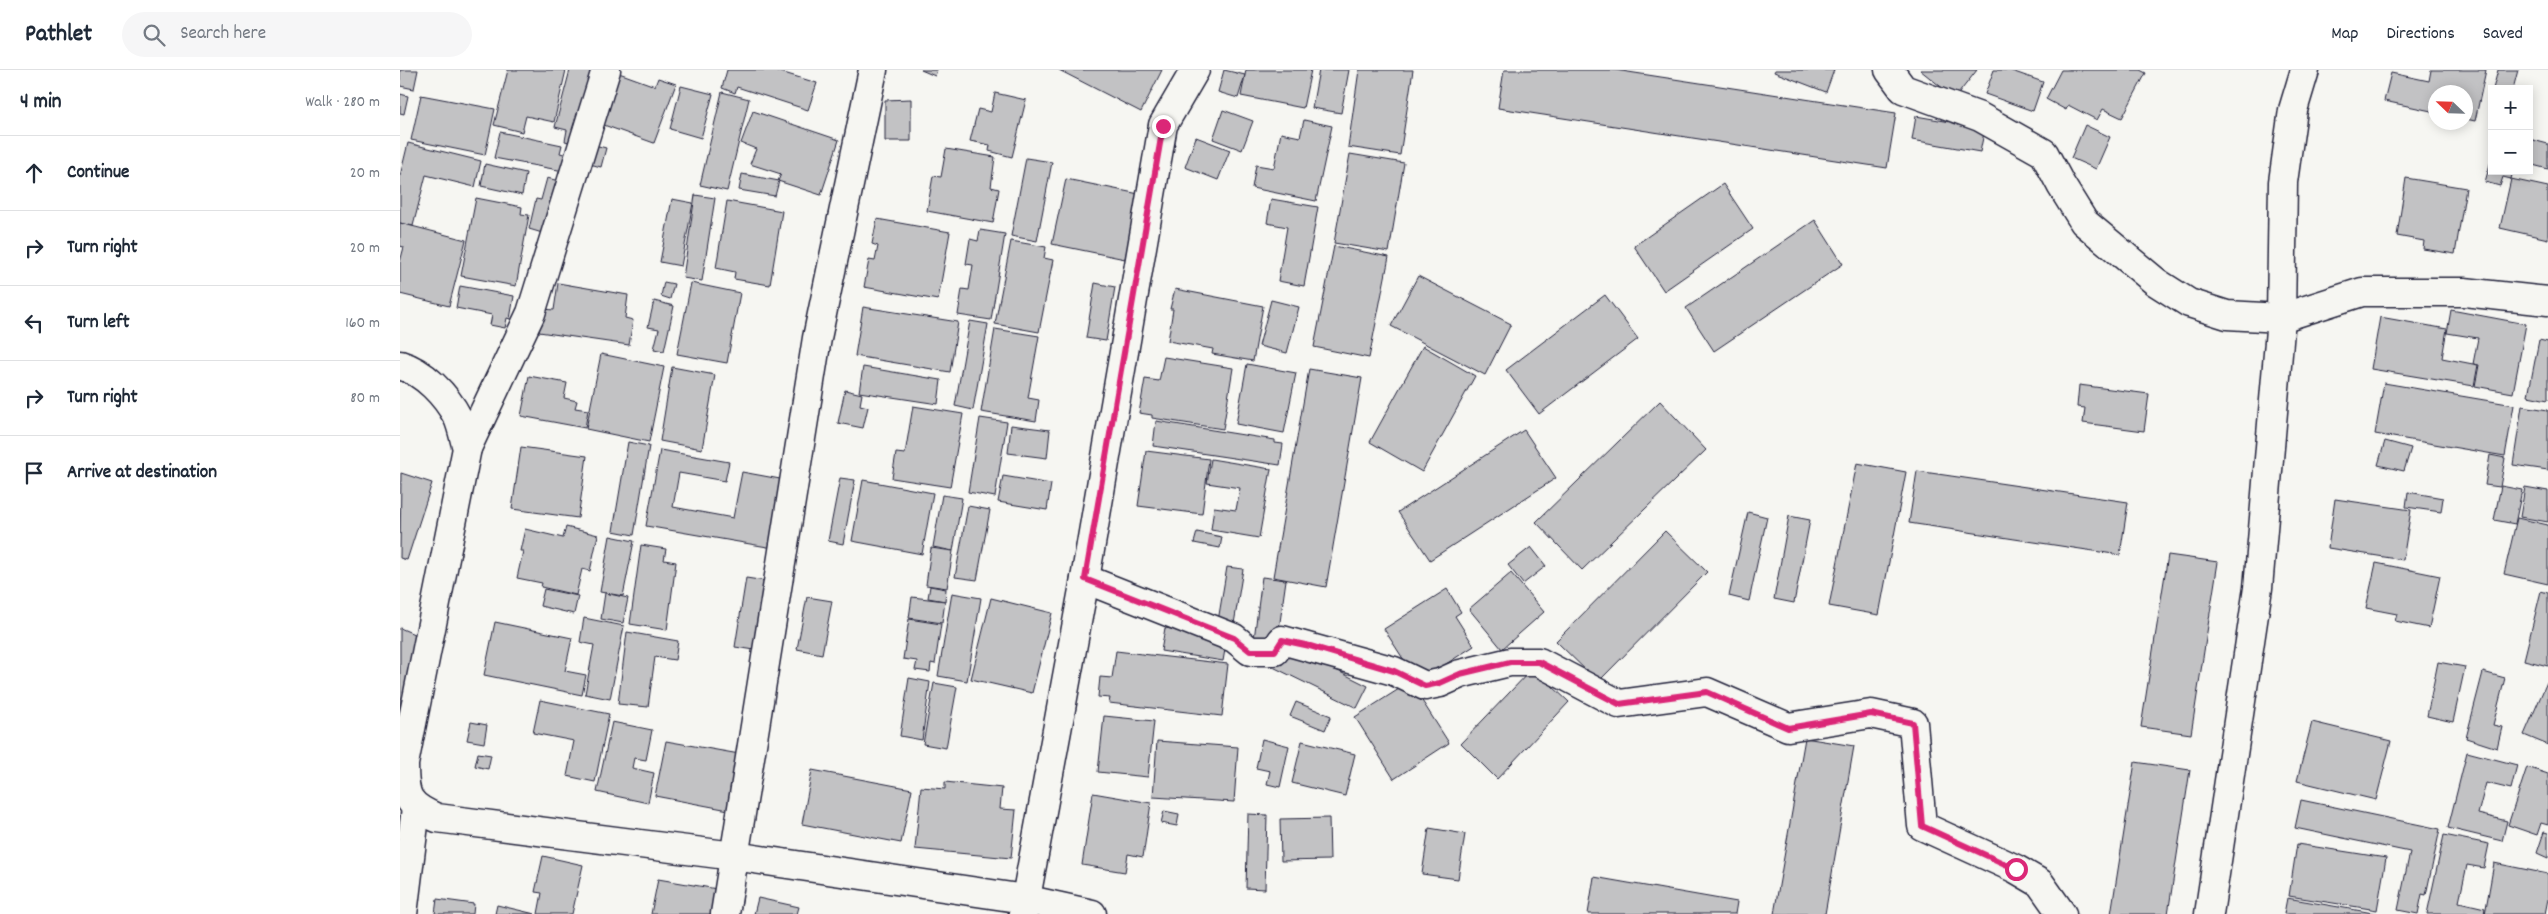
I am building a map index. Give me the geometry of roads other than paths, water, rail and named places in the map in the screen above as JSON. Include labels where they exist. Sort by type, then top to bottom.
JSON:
[{"type":"street","points":[[606,70],[531,313],[467,448],[404,764],[404,788],[416,808],[437,818],[734,856],[1024,907],[1092,914]]},
{"type":"street","points":[[725,914],[817,338],[873,70]]},
{"type":"street","points":[[1024,907],[1085,579],[1163,126],[1195,70]]},
{"type":"street","points":[[1889,70],[1903,89],[1980,117],[2044,153],[2084,222],[2156,282],[2189,303],[2227,315],[2280,318],[2362,292],[2464,292],[2548,302]]},
{"type":"street","points":[[2209,914],[2258,588],[2280,318],[2283,182],[2293,110],[2305,70]]},
{"type":"street","points":[[400,365],[413,369],[441,394],[458,419],[467,448]]},
{"type":"street","points":[[1085,579],[1234,638],[1250,651],[1275,651],[1282,640],[1394,671],[1425,686],[1440,683],[1460,674],[1510,662],[1539,662],[1619,704],[1707,692],[1788,728],[1871,714],[1913,723],[1922,826],[2016,869],[2040,883],[2062,914]]},
{"type":"street","points":[[403,914],[416,808]]}]
